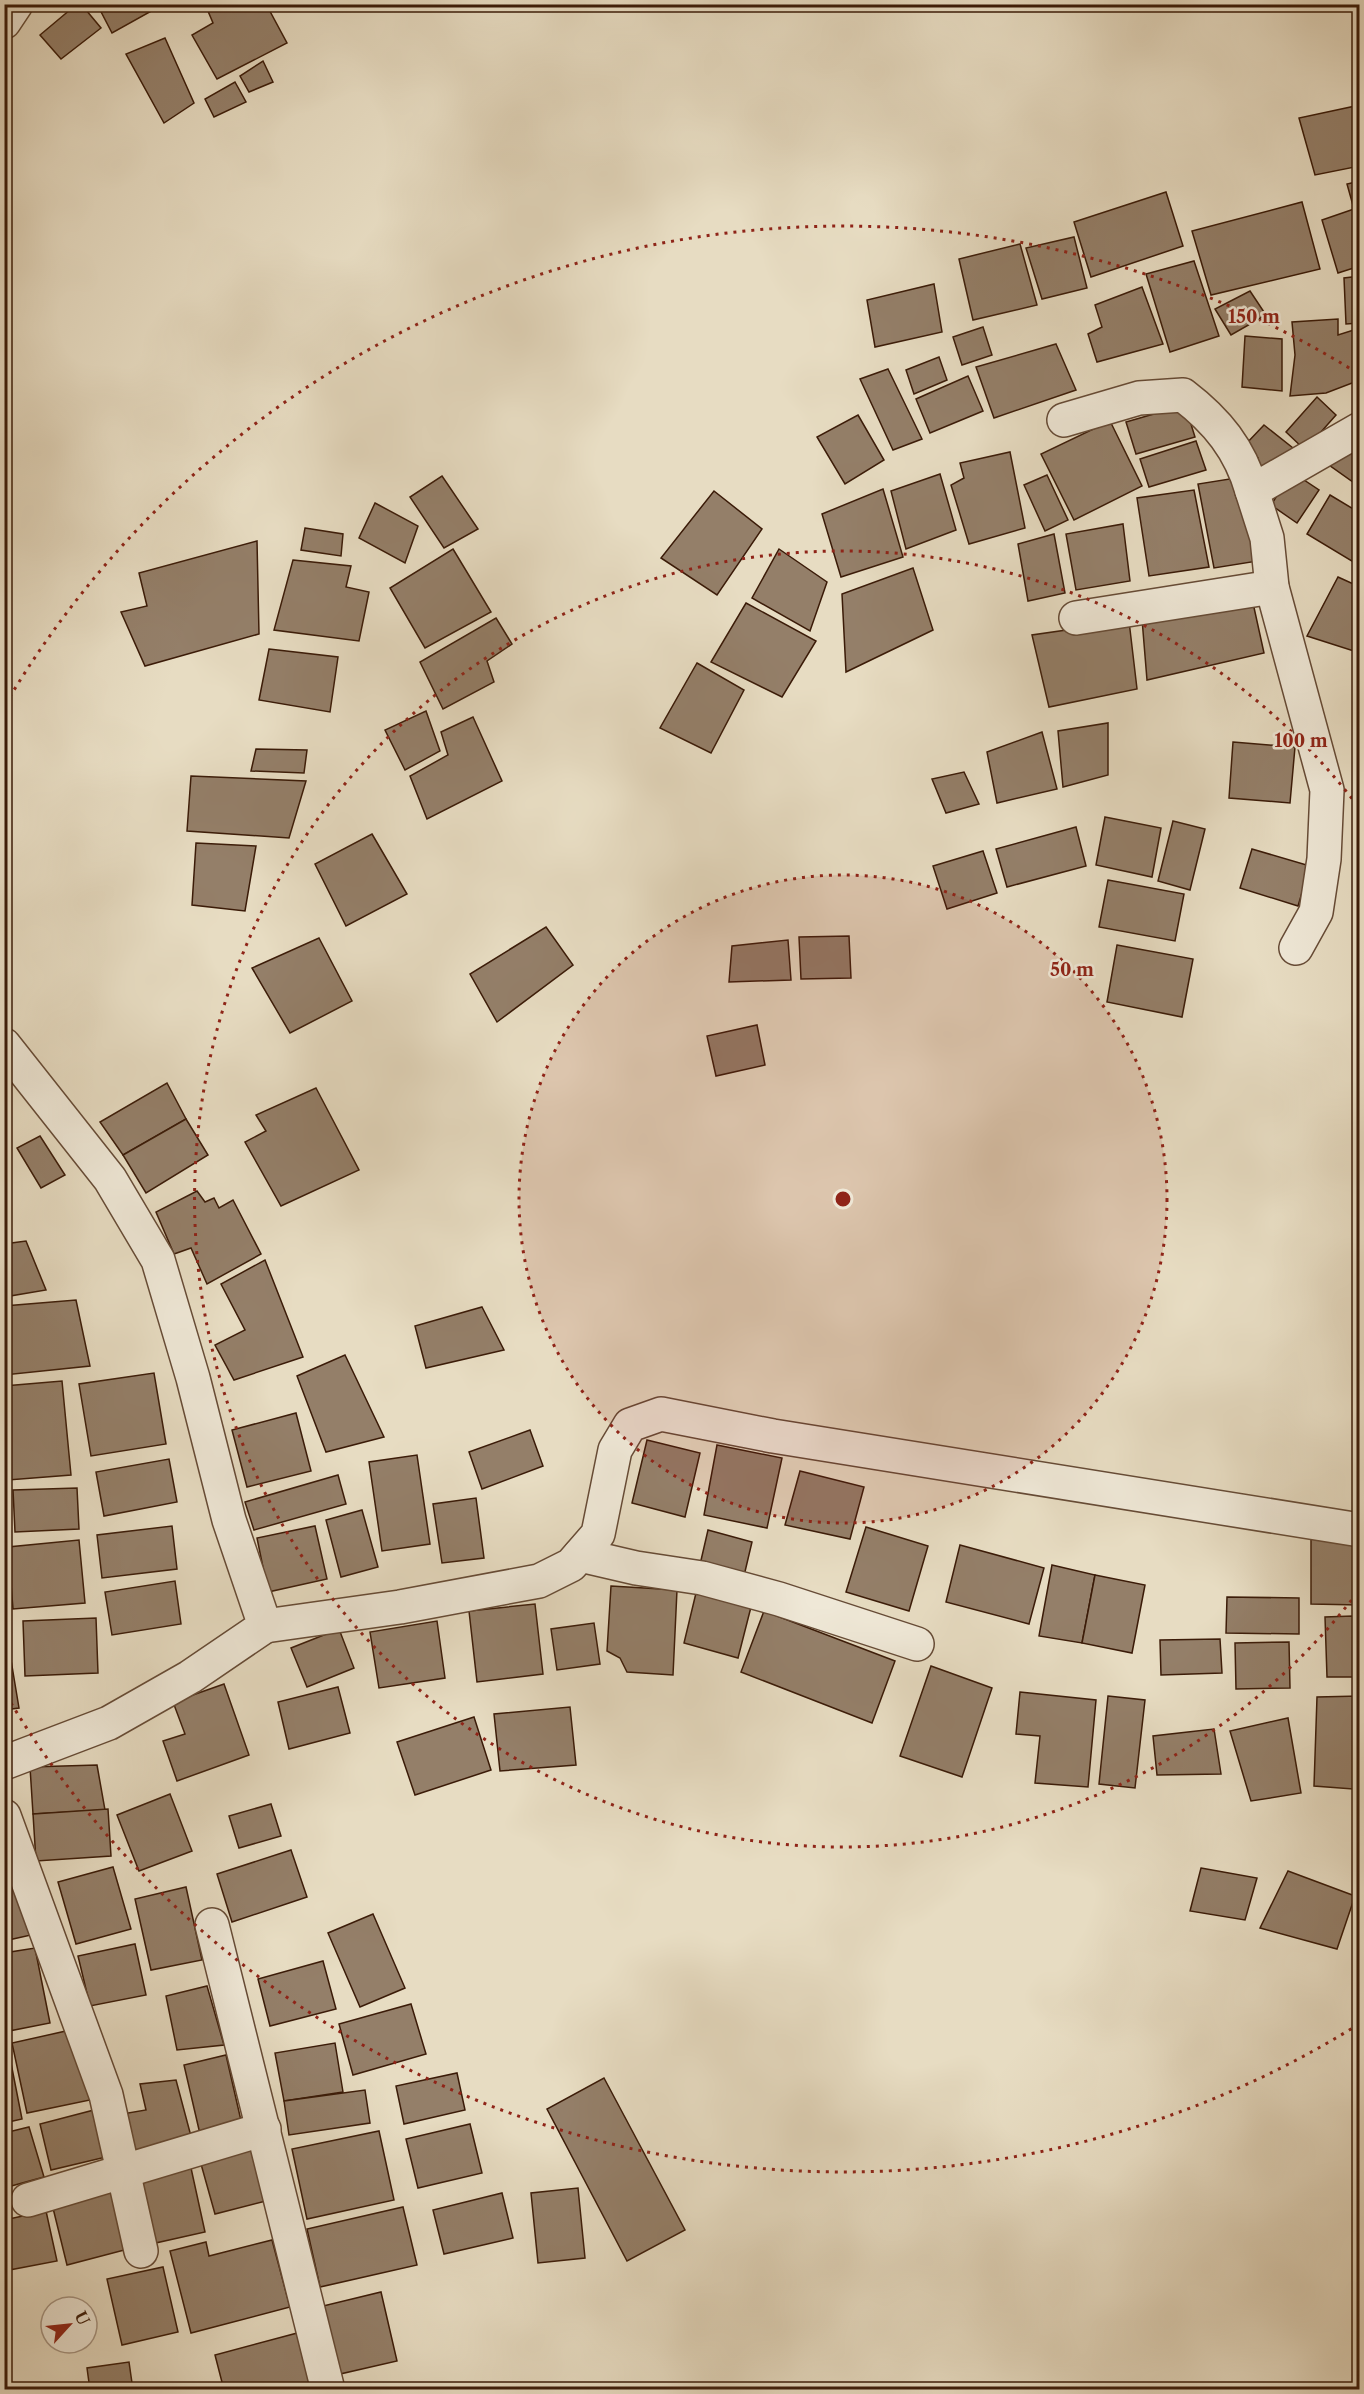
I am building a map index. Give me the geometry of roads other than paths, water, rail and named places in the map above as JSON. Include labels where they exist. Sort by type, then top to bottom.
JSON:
[{"type":"street","points":[[4,22],[16,4]]},
{"type":"street","points":[[1064,420],[1139,398],[1183,395],[1207,413],[1245,465],[1267,538],[1272,587],[1327,790],[1324,859],[1316,912],[1296,948]]},
{"type":"street","points":[[1252,491],[1359,429]]},
{"type":"street","points":[[1076,618],[1272,587]]},
{"type":"street","points":[[4,1045],[110,1179],[158,1260],[193,1378],[229,1520],[265,1626]]},
{"type":"street","points":[[4,1763],[109,1723],[190,1677],[265,1626],[400,1607],[539,1581],[570,1565],[598,1534],[615,1450],[630,1425],[661,1414],[785,1438],[1359,1530]]},
{"type":"street","points":[[580,1555],[636,1568],[713,1581],[779,1599],[917,1644]]},
{"type":"street","points":[[4,1816],[106,2096],[141,2251]]},
{"type":"street","points":[[212,1925],[328,2390]]},
{"type":"street","points":[[28,2200],[264,2129]]}]
